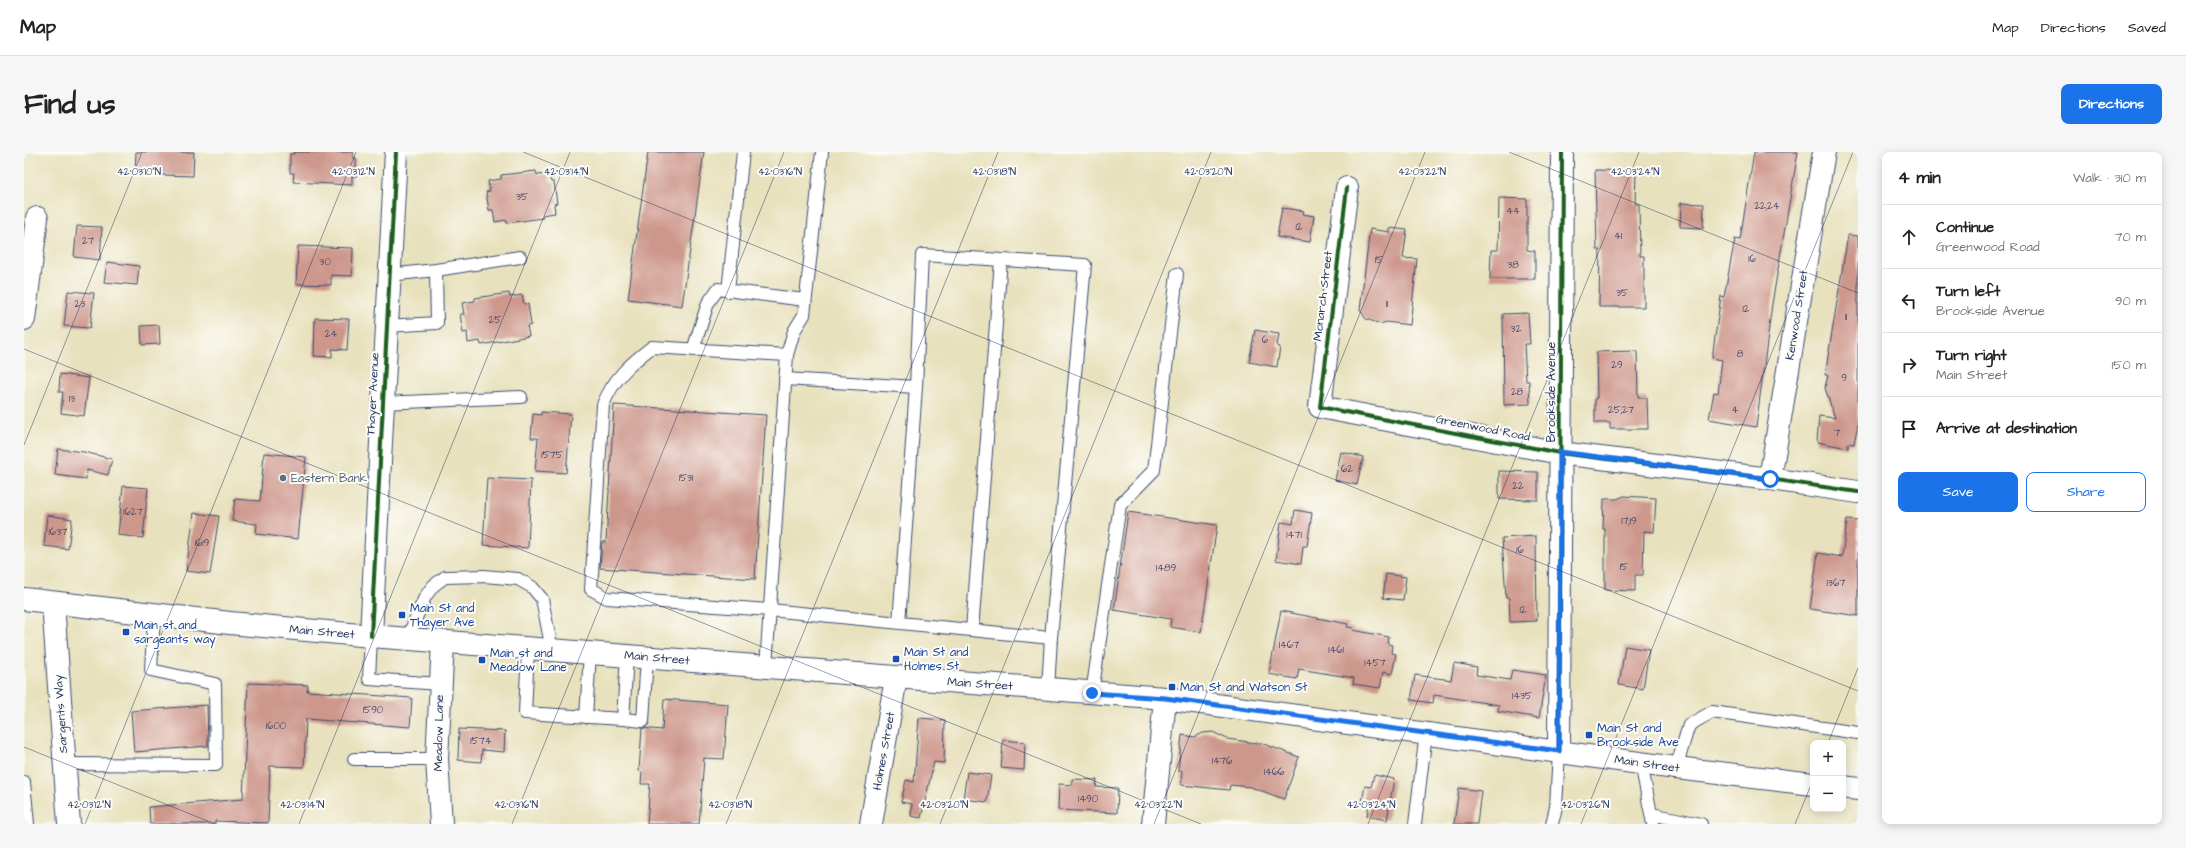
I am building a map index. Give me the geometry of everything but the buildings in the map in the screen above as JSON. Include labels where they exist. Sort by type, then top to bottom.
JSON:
[{"type":"street","name":"Thayer Avenue","points":[[371,636],[396,152]]},
{"type":"street","name":"Brookside Avenue","points":[[1559,751],[1562,152]]},
{"type":"street","name":"Kenwood Street","points":[[1770,479],[1824,152]]},
{"type":"street","name":"Monarch Street","points":[[1320,407],[1347,188]]},
{"type":"street","points":[[24,319],[37,218]]},
{"type":"street","name":"Greenwood Road","points":[[1320,407],[1560,452],[1858,492]]},
{"type":"street","name":"Main Street","points":[[24,599],[154,615],[371,636],[1165,698],[1676,768],[1810,784]]},
{"type":"street","name":"Sargents Way","points":[[53,603],[69,824]]},
{"type":"street","name":"Meadow Lane","points":[[441,824],[437,758],[443,642]]},
{"type":"street","name":"Holmes Street","points":[[871,824],[896,678]]},
{"type":"street","points":[[1153,824],[1165,698]]},
{"type":"street","points":[[1846,787],[1858,789]]},
{"type":"lane","points":[[728,291],[744,152]]},
{"type":"lane","points":[[766,667],[787,355],[794,331],[804,315],[822,152]]},
{"type":"lane","points":[[899,623],[916,387],[922,255],[1085,266],[1051,638],[1048,690]]},
{"type":"lane","points":[[389,275],[436,270],[520,256]]},
{"type":"lane","points":[[972,630],[1001,260]]},
{"type":"lane","points":[[386,326],[437,323],[436,270]]},
{"type":"lane","points":[[1092,693],[1120,505],[1154,470],[1177,274]]},
{"type":"lane","points":[[693,350],[708,302],[718,289],[805,300]]},
{"type":"lane","points":[[787,355],[652,348],[626,367],[608,390],[603,405],[591,589],[607,598],[770,610],[1051,638]]},
{"type":"lane","points":[[785,379],[916,387]]},
{"type":"lane","points":[[382,403],[522,397]]},
{"type":"lane","points":[[407,639],[425,597],[433,586],[445,577],[484,576],[518,579],[532,587],[542,600],[552,650]]},
{"type":"lane","points":[[64,764],[216,765],[215,684],[151,670],[154,615]]},
{"type":"lane","points":[[371,636],[369,679],[440,684]]},
{"type":"lane","points":[[528,649],[525,713],[643,721],[637,657]]},
{"type":"lane","points":[[586,717],[590,653]]},
{"type":"lane","points":[[623,719],[637,657]]},
{"type":"lane","points":[[1676,768],[1689,725],[1712,712],[1858,733]]},
{"type":"lane","points":[[1415,824],[1426,733]]},
{"type":"lane","points":[[1552,824],[1556,806],[1559,751]]},
{"type":"lane","points":[[354,759],[437,758]]},
{"type":"lane","points":[[1641,763],[1652,819],[1701,824]]},
{"type":"lane","points":[[24,782],[28,824]]},
{"type":"cycle path","points":[[371,636],[396,152]]},
{"type":"cycle path","points":[[1559,751],[1562,152]]},
{"type":"cycle path","points":[[1347,188],[1320,407],[1560,453],[1770,479],[1858,492]]},
{"type":"place","name":"Eastern Bank","points":[[283,478]]},
{"type":"place","name":"Main St and Thayer Ave","points":[[402,615]]},
{"type":"place","name":"Main st and sargeants way","points":[[126,632]]},
{"type":"place","name":"Main St and Holmes St","points":[[896,659]]},
{"type":"place","name":"Main st and Meadow Lane","points":[[482,660]]},
{"type":"place","name":"Main St and Watson St","points":[[1172,687]]},
{"type":"place","name":"Main St and Brookside Ave","points":[[1589,735]]},
{"type":"route","points":[[1092,693],[1165,698],[1559,751],[1560,452],[1770,479]]}]
